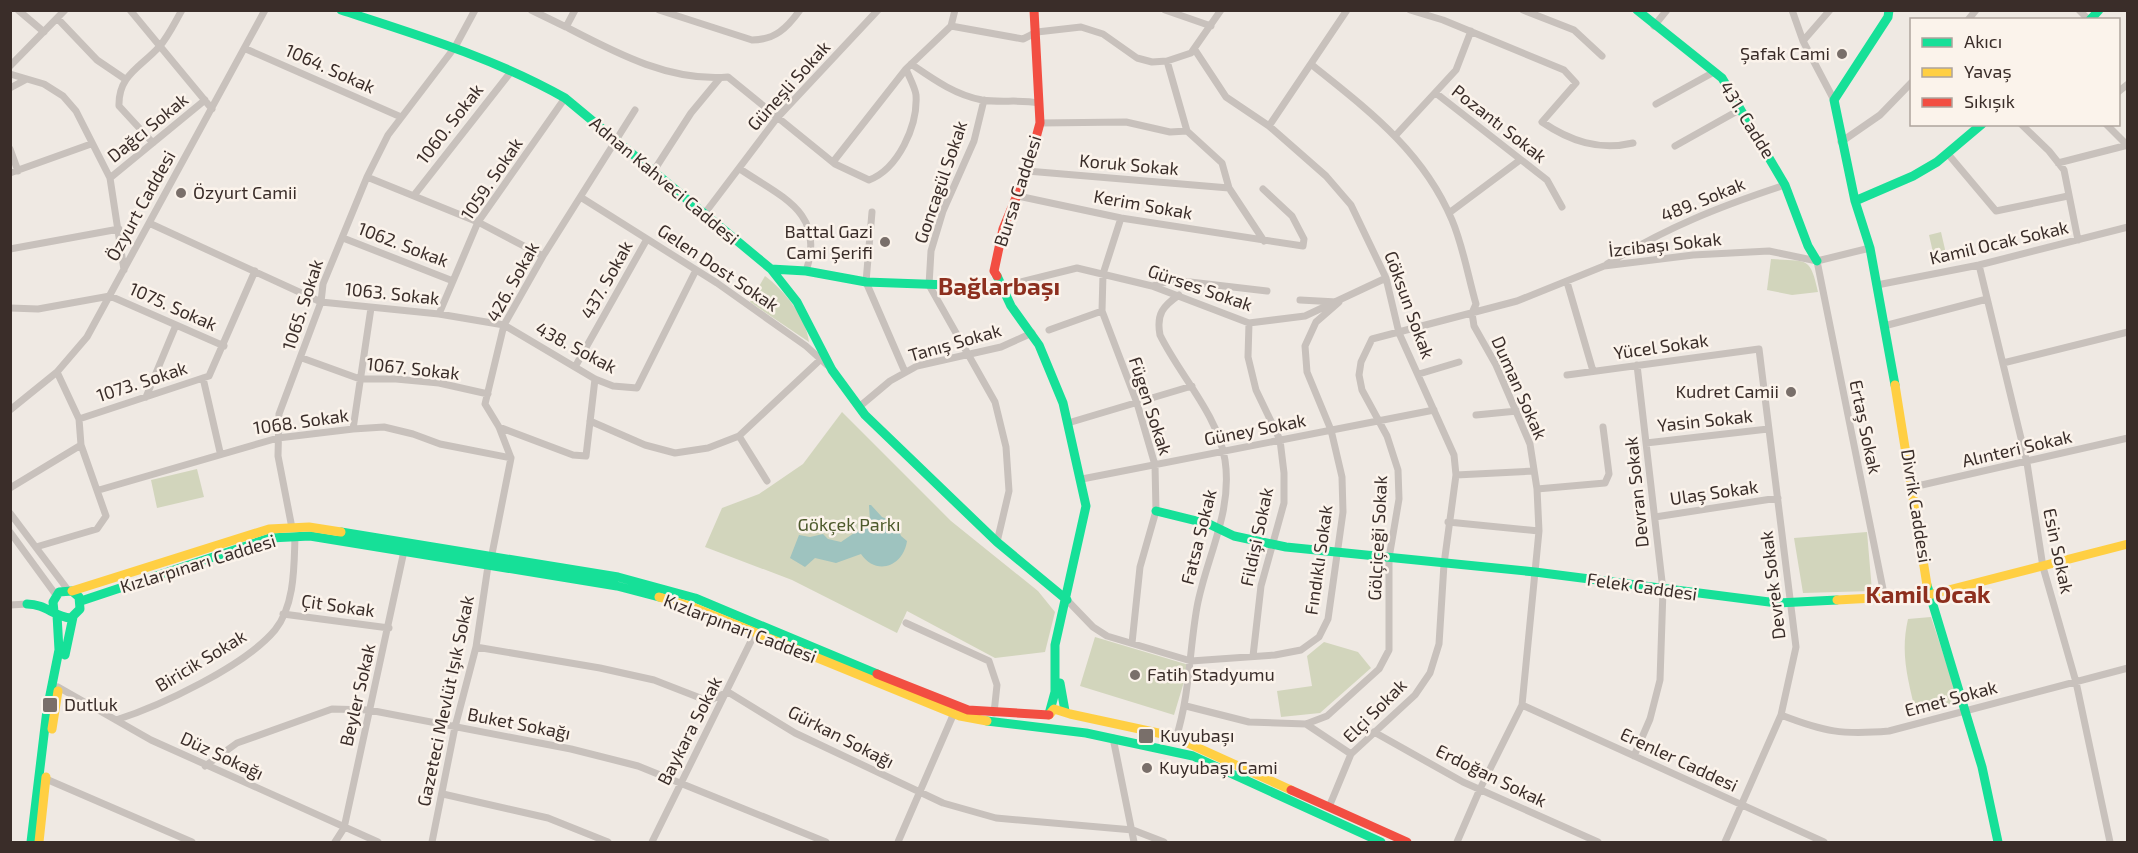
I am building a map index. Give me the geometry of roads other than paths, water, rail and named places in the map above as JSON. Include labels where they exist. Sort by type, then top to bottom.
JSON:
[{"type":"street","points":[[18,10],[44,32]]},
{"type":"street","points":[[10,66],[65,10]]},
{"type":"street","points":[[130,10],[212,109]]},
{"type":"street","points":[[153,143],[119,106],[119,97],[125,79],[161,45],[182,10]]},
{"type":"street","name":"Özyurt Caddesi","points":[[10,408],[57,372],[87,337],[246,49],[265,10]]},
{"type":"street","name":"Adnan Kahveci Caddesi","points":[[341,10],[455,48],[540,84],[566,99],[617,140],[705,213],[739,245],[771,269],[797,302],[832,370],[859,407],[998,542],[1066,600]]},
{"type":"street","name":"1065. Sokak","points":[[293,532],[278,456],[279,414],[302,358],[321,302],[323,284],[367,177],[388,135],[455,48],[475,10]]},
{"type":"street","points":[[531,10],[648,65],[708,79],[728,77],[833,162],[869,180],[880,176],[909,135],[915,117],[916,93],[908,67]]},
{"type":"street","points":[[566,27],[575,10]]},
{"type":"street","points":[[659,10],[752,40],[767,40],[789,24],[800,10]]},
{"type":"street","name":"Güneşli Sokak","points":[[705,213],[777,118],[878,10]]},
{"type":"street","points":[[833,162],[908,67],[951,26],[955,10]]},
{"type":"street","name":"Bursa Caddesi","points":[[1034,10],[1037,32],[1040,123],[1027,171],[1003,229],[994,271],[1000,287],[1032,333],[1063,403],[1082,479],[1086,506],[1066,600]]},
{"type":"street","points":[[1165,10],[1211,26]]},
{"type":"street","points":[[951,26],[1023,39],[1037,32],[1081,27],[1103,34],[1137,58],[1152,62],[1167,61],[1194,50],[1221,10]]},
{"type":"street","points":[[1269,126],[1347,10]]},
{"type":"street","points":[[1410,10],[1471,31],[1564,70],[1576,83],[1542,123],[1566,138],[1590,145],[1633,143]]},
{"type":"street","points":[[1524,10],[1574,30],[1602,56]]},
{"type":"street","name":"431. Cadde","points":[[1637,10],[1654,26],[1722,78],[1785,185],[1808,246],[1817,261]]},
{"type":"street","points":[[1654,26],[1667,10]]},
{"type":"street","points":[[1792,10],[1803,41],[1834,100],[1888,17],[1889,10]]},
{"type":"street","points":[[1803,41],[1830,10]]},
{"type":"street","points":[[57,18],[89,52],[125,79]]},
{"type":"street","points":[[1396,135],[1437,94],[1456,70],[1471,31]]},
{"type":"street","name":"1064. Sokak","points":[[246,49],[401,117]]},
{"type":"street","name":"Göksun Sokak","points":[[1194,50],[1226,97],[1269,126],[1326,176],[1351,206],[1386,278],[1399,333],[1454,455],[1456,475],[1444,564]]},
{"type":"street","points":[[1167,61],[1186,131],[1222,163],[1229,188],[1264,241]]},
{"type":"street","name":"Duman Sokak","points":[[1312,65],[1396,135],[1414,155],[1449,213],[1476,304],[1472,313],[1474,326],[1517,411],[1530,444],[1537,489],[1539,531],[1522,705],[1480,789],[1457,843]]},
{"type":"street","points":[[908,67],[942,85],[984,100],[1039,103]]},
{"type":"street","points":[[1656,104],[1714,72]]},
{"type":"street","name":"1060. Sokak","points":[[414,194],[510,73]]},
{"type":"street","points":[[10,74],[44,84],[63,96],[76,111],[110,178],[124,270]]},
{"type":"street","points":[[653,172],[691,113],[720,78]]},
{"type":"street","points":[[10,88],[25,80]]},
{"type":"street","points":[[1841,142],[1880,115],[1910,83]]},
{"type":"street","name":"Pozantı Sokak","points":[[1437,94],[1547,180],[1562,207]]},
{"type":"street","name":"1059. Sokak","points":[[439,314],[478,222],[566,99]]},
{"type":"street","name":"Dağcı Sokak","points":[[110,178],[205,100]]},
{"type":"street","name":"Goncagül Sokak","points":[[929,285],[934,241],[943,211],[974,141],[984,100]]},
{"type":"street","name":"Divrik Caddesi","points":[[1834,100],[1855,201],[1870,248],[1913,487],[1929,595],[1982,767],[1998,843]]},
{"type":"street","points":[[1675,146],[1741,109]]},
{"type":"street","name":"426. Sokak","points":[[511,458],[499,427],[485,404],[504,325],[543,256],[582,198],[635,110]]},
{"type":"street","points":[[1040,123],[1126,122],[1170,132],[1186,131]]},
{"type":"street","points":[[1855,201],[1913,176],[1948,154],[1980,126]]},
{"type":"street","points":[[2023,126],[2064,170],[2078,240]]},
{"type":"street","points":[[2108,126],[2127,145]]},
{"type":"street","points":[[10,149],[14,172],[92,144]]},
{"type":"street","points":[[2058,163],[2127,145]]},
{"type":"street","points":[[1948,154],[1996,211],[2068,196]]},
{"type":"street","points":[[1449,213],[1520,159]]},
{"type":"street","points":[[740,169],[793,205],[804,216],[811,230],[813,252],[806,271]]},
{"type":"street","name":"Koruk Sokak","points":[[1027,171],[1229,188]]},
{"type":"street","points":[[367,177],[414,194],[478,222],[543,256]]},
{"type":"street","name":"489. Sokak","points":[[1604,266],[1653,236],[1701,213],[1785,185]]},
{"type":"street","name":"Kerim Sokak","points":[[1018,196],[1121,218],[1303,246],[1304,239],[1292,216],[1263,189]]},
{"type":"street","name":"Gelen Dost Sokak","points":[[582,198],[696,270],[832,370]]},
{"type":"street","points":[[872,212],[866,282],[905,372]]},
{"type":"street","name":"Fügen Sokak","points":[[1121,218],[1104,274],[1102,311],[1137,403],[1155,465],[1156,511],[1140,567],[1132,643]]},
{"type":"street","name":"1063. Sokak","points":[[149,223],[321,302],[439,314],[504,325]]},
{"type":"street","name":"Kamil Ocak Sokak","points":[[1877,285],[1979,264],[2127,227]]},
{"type":"street","points":[[10,249],[119,229]]},
{"type":"street","name":"1062. Sokak","points":[[343,238],[453,281]]},
{"type":"street","name":"437. Sokak","points":[[575,367],[647,239]]},
{"type":"street","name":"İzcibaşı Sokak","points":[[1399,333],[1517,301],[1604,266],[1693,255],[1769,251],[1817,261],[1870,248]]},
{"type":"street","name":"Ertaş Sokak","points":[[1817,261],[1885,599]]},
{"type":"street","name":"Esin Sokak","points":[[1979,264],[2027,463],[2043,567],[2076,682],[2110,843]]},
{"type":"street","name":"Gürses Sokak","points":[[1000,287],[1077,268],[1152,286],[1249,323],[1305,316],[1386,278]]},
{"type":"street","points":[[771,269],[806,271],[866,282],[929,285],[990,292],[1000,287]]},
{"type":"street","name":"438. Sokak","points":[[504,325],[595,379],[613,386],[637,388],[696,270]]},
{"type":"street","name":"1073. Sokak","points":[[79,419],[209,376],[255,272]]},
{"type":"street","points":[[1152,286],[1173,280],[1268,291]]},
{"type":"street","points":[[1566,282],[1593,371]]},
{"type":"street","points":[[929,285],[995,402],[1006,447],[1009,491],[998,542]]},
{"type":"street","name":"Fatsa Sokak","points":[[1176,738],[1186,706],[1197,608],[1228,494],[1222,452],[1192,386],[1165,344],[1157,321],[1164,305],[1179,295]]},
{"type":"street","points":[[11,309],[38,309],[110,296]]},
{"type":"street","name":"1075. Sokak","points":[[110,296],[224,346]]},
{"type":"street","points":[[1884,326],[1987,299]]},
{"type":"street","points":[[1300,300],[1339,302]]},
{"type":"street","name":"Fındıklı Sokak","points":[[1066,600],[1093,627],[1107,636],[1191,661],[1301,650],[1319,638],[1328,619],[1343,512],[1342,477],[1331,430],[1307,372],[1305,346],[1316,322],[1339,302]]},
{"type":"street","points":[[353,429],[371,308]]},
{"type":"street","points":[[1049,330],[1102,311]]},
{"type":"street","name":"Fildişi Sokak","points":[[1249,323],[1248,357],[1256,390],[1280,440],[1284,473],[1284,503],[1259,597],[1253,656]]},
{"type":"street","points":[[146,397],[176,325]]},
{"type":"street","points":[[2003,363],[2127,332]]},
{"type":"street","name":"Tanış Sokak","points":[[859,407],[890,381],[917,366],[1001,347],[1032,333]]},
{"type":"street","name":"Gölçiçeği Sokak","points":[[1186,706],[1249,722],[1306,724],[1327,716],[1379,669],[1389,650],[1389,558],[1399,499],[1398,470],[1379,421],[1362,390],[1359,375],[1361,362],[1372,339],[1399,333]]},
{"type":"street","name":"Yücel Sokak","points":[[1567,375],[1759,349]]},
{"type":"street","name":"Devrek Sokak","points":[[1725,843],[1782,715],[1796,647],[1759,349]]},
{"type":"street","name":"1067. Sokak","points":[[302,358],[360,380],[396,379],[439,384],[488,394]]},
{"type":"street","points":[[590,421],[645,445],[675,453],[708,448],[739,435],[821,360]]},
{"type":"street","points":[[1419,374],[1460,362]]},
{"type":"street","name":"Devran Sokak","points":[[1634,756],[1650,719],[1660,680],[1663,590],[1638,365]]},
{"type":"street","points":[[36,547],[97,529],[106,516],[99,490],[81,445],[79,419],[57,372]]},
{"type":"street","points":[[203,378],[220,452]]},
{"type":"street","points":[[499,427],[583,457],[588,451],[595,379]]},
{"type":"street","points":[[1068,423],[1192,386]]},
{"type":"street","name":"Güney Sokak","points":[[1082,479],[1434,410]]},
{"type":"street","points":[[1476,415],[1517,411]]},
{"type":"street","name":"1068. Sokak","points":[[99,490],[220,452],[278,438],[353,429],[384,427],[441,444],[511,458]]},
{"type":"street","points":[[1537,489],[1605,483],[1609,474],[1603,427]]},
{"type":"street","name":"Yasin Sokak","points":[[1647,443],[1768,429]]},
{"type":"street","points":[[739,435],[767,481]]},
{"type":"street","name":"Alınteri Sokak","points":[[1913,487],[2027,463],[2127,438]]},
{"type":"street","points":[[10,488],[81,445]]},
{"type":"street","points":[[492,554],[511,458]]},
{"type":"street","points":[[1456,475],[1534,471]]},
{"type":"street","name":"Ulaş Sokak","points":[[1654,517],[1778,498]]},
{"type":"street","name":"Felek Caddesi","points":[[1156,511],[1209,524],[1219,530],[1273,545],[1535,572],[1663,590],[1791,603],[1929,595],[2127,544]]},
{"type":"street","points":[[10,513],[81,602],[81,609],[73,617],[58,687],[39,843]]},
{"type":"street","points":[[1448,522],[1539,531]]},
{"type":"street","name":"Kızlarpınarı Caddesi","points":[[81,602],[309,527],[492,554],[618,577],[695,598],[968,710],[1049,716]]},
{"type":"street","name":"Kızlarpınarı Caddesi","points":[[70,590],[269,529],[617,586],[690,606],[954,713],[1017,726],[1057,728],[1113,738],[1193,756],[1378,839],[1407,843]]},
{"type":"street","points":[[10,532],[56,595]]},
{"type":"street","name":"Biricik Sokak","points":[[116,720],[148,710],[239,660],[275,629],[283,614],[294,567],[293,532]]},
{"type":"street","name":"Beyler Sokak","points":[[335,843],[344,828],[404,551]]},
{"type":"street","name":"Elçi Sokak","points":[[1329,807],[1351,754],[1415,695],[1430,673],[1439,644],[1444,564]]},
{"type":"street","name":"Gazeteci Mevlüt Işık Sokak","points":[[432,843],[455,727],[476,647],[488,566]]},
{"type":"street","points":[[27,604],[70,590]]},
{"type":"street","points":[[31,843],[48,707],[60,642],[60,625],[53,602],[56,595]]},
{"type":"street","points":[[1066,600],[1060,646],[1060,690],[1066,723],[1057,728],[1050,724],[1049,716],[1055,692],[1055,645],[1066,600]]},
{"type":"street","points":[[10,605],[42,605],[64,618],[73,617]]},
{"type":"street","name":"Çit Sokak","points":[[283,614],[389,628]]},
{"type":"street","points":[[906,623],[989,661],[998,685],[994,713]]},
{"type":"street","name":"Baykara Sokak","points":[[652,843],[679,783],[728,692],[755,633]]},
{"type":"street","points":[[476,647],[643,677],[708,701],[728,692]]},
{"type":"street","name":"Emet Sokak","points":[[1782,715],[1824,731],[1859,733],[1889,731],[2127,668]]},
{"type":"street","name":"Düz Sokağı","points":[[58,687],[205,766],[378,843]]},
{"type":"street","name":"Gürkan Sokağı","points":[[728,692],[795,734],[918,792],[996,818],[1133,830],[1164,843]]},
{"type":"street","name":"Erenler Caddesi","points":[[1522,705],[1824,843]]},
{"type":"street","name":"Buket Sokağı","points":[[205,766],[237,743],[332,709],[369,710],[626,763],[826,843]]},
{"type":"street","points":[[1049,716],[1057,709],[1065,711]]},
{"type":"street","name":"Kızlarpınarı Caddesi","points":[[1065,711],[1176,738],[1329,807],[1378,839]]},
{"type":"street","points":[[898,843],[918,792],[954,713]]},
{"type":"street","points":[[1306,724],[1351,754]]},
{"type":"street","name":"Erdoğan Sokak","points":[[1374,732],[1480,789],[1598,843]]},
{"type":"street","points":[[1113,738],[1134,843]]},
{"type":"street","points":[[46,779],[192,843]]},
{"type":"street","points":[[442,794],[548,818],[608,843]]},
{"type":"water","points":[[869,505],[882,517],[896,523],[901,536],[907,541],[900,557],[895,562],[888,566],[874,565],[861,554],[836,563],[815,558],[805,567],[790,558],[799,535],[810,537],[823,534],[828,539],[841,542],[860,529],[864,522],[870,521]]},
{"type":"place","name":"Şafak Cami","points":[[1842,54]]},
{"type":"place","name":"Özyurt Camii","points":[[181,193]]},
{"type":"place","name":"Battal Gazi Cami Şerifi","points":[[885,242]]},
{"type":"place","name":"Kudret Camii","points":[[1791,392]]},
{"type":"place","name":"Fatih Stadyumu","points":[[1135,675]]},
{"type":"place","name":"Dutluk","points":[[50,705]]},
{"type":"place","name":"Kuyubaşı","points":[[1146,736]]},
{"type":"place","name":"Kuyubaşı Cami","points":[[1147,768]]},
{"type":"district","name":"Bağlarbaşı","points":[[999,287]]},
{"type":"district","name":"Kamil Ocak","points":[[1928,595]]},
{"type":"park label","name":"Gökçek Parkı","points":[[849,525]]}]
